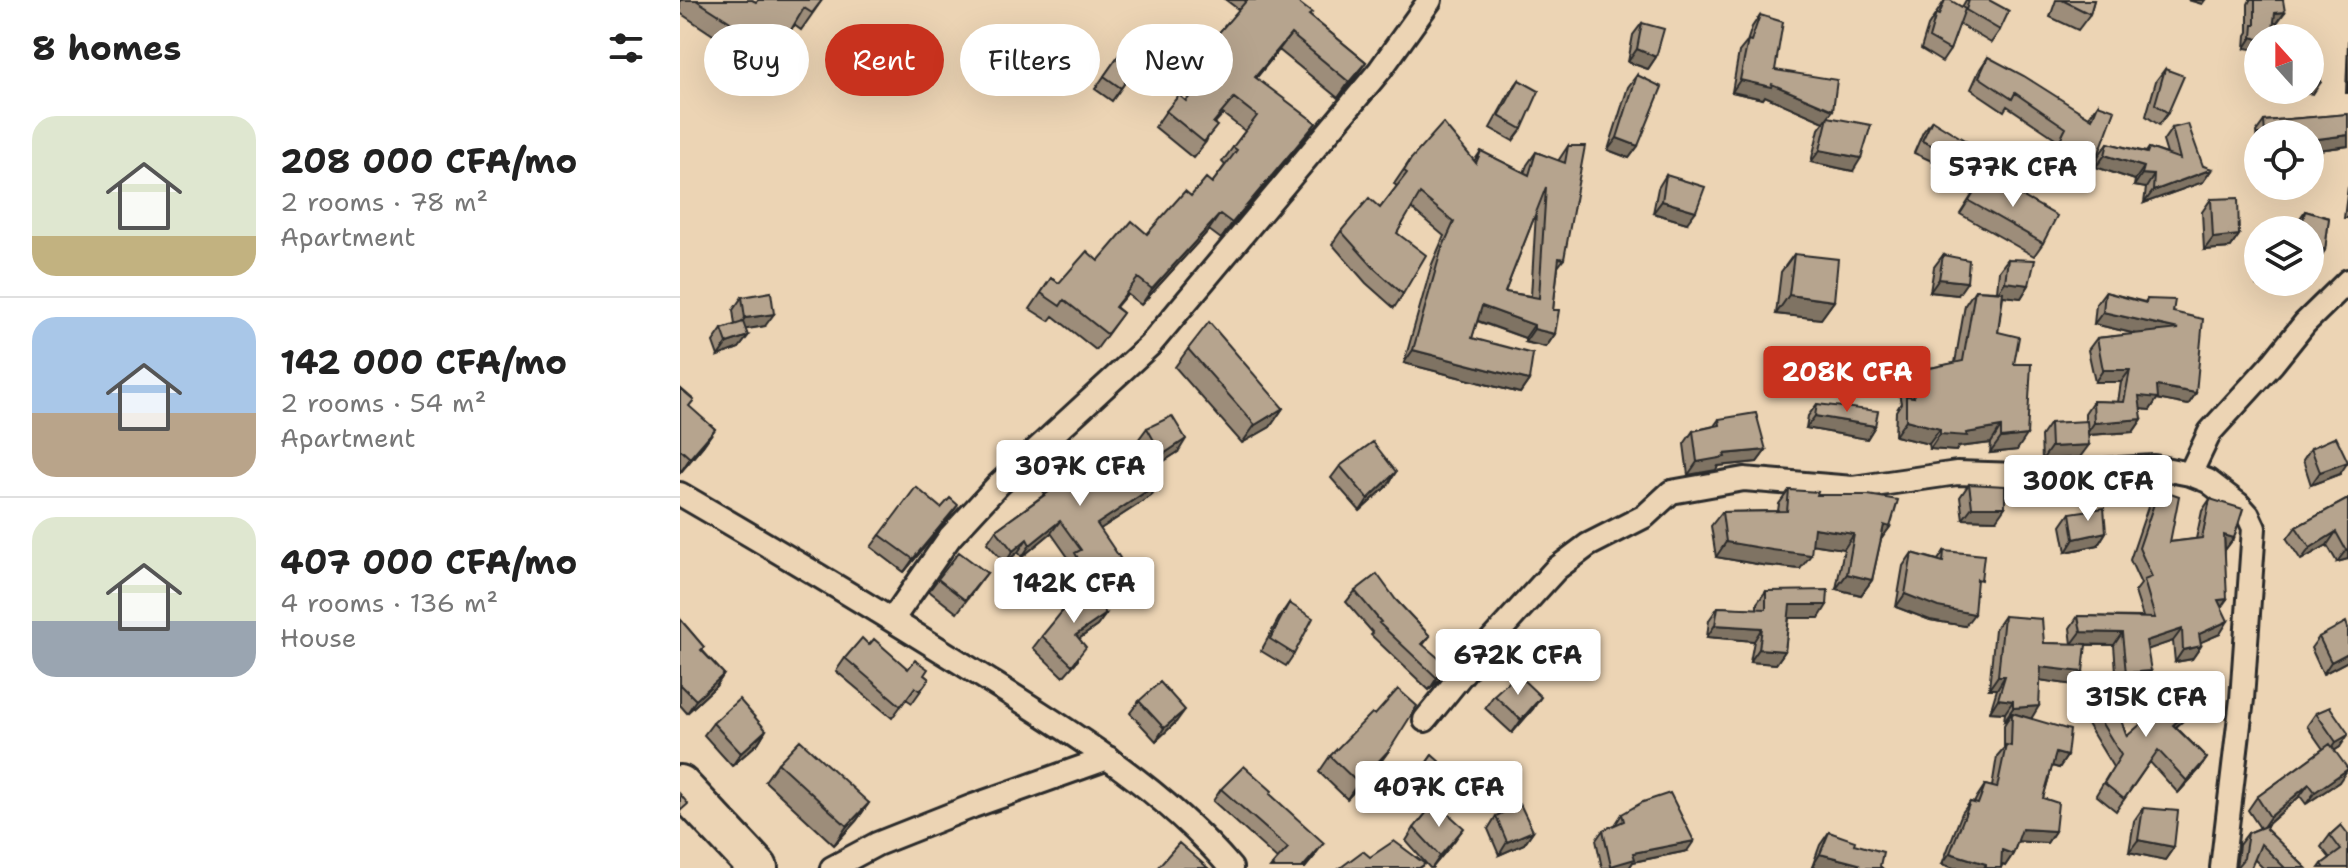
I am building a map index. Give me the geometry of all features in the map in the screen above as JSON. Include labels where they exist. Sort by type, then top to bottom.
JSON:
[{"type":"highway","points":[[680,785],[758,868]]},
{"type":"street","points":[[892,620],[934,558],[998,485],[1160,334],[1380,70],[1430,0]]},
{"type":"street","points":[[2190,474],[2210,432],[2305,323],[2348,281]]},
{"type":"street","points":[[1425,720],[1476,657],[1556,569],[1588,545],[1645,516],[1671,492],[1744,479],[1853,488],[1957,473],[2018,475],[2154,467],[2208,481],[2248,515],[2255,537],[2242,699],[2222,868]]},
{"type":"street","points":[[680,494],[892,620],[1108,758],[1183,819],[1231,868]]},
{"type":"street","points":[[832,868],[903,834],[1108,758]]},
{"type":"building","points":[[696,0],[822,0],[812,13],[804,8],[795,24],[733,24]]},
{"type":"building","points":[[1247,0],[1295,0],[1366,62],[1349,82],[1291,34],[1255,77],[1316,123],[1232,223],[1220,214],[1152,289],[1138,278],[1115,307],[1123,313],[1107,334],[1064,300],[1060,306],[1041,293],[1051,278],[1059,283],[1087,251],[1098,261],[1132,221],[1147,234],[1185,191],[1191,196],[1206,178],[1212,183],[1237,150],[1233,147],[1257,116],[1234,98],[1213,123],[1217,126],[1204,142],[1166,111],[1178,96],[1186,101],[1190,96],[1233,96],[1233,24],[1226,24]]},
{"type":"building","points":[[1945,0],[1965,9],[1950,50],[1929,38],[1936,14],[1939,15]]},
{"type":"building","points":[[1969,0],[1989,0],[2009,11],[2000,30],[1966,10]]},
{"type":"building","points":[[2062,0],[2094,0],[2090,14]]},
{"type":"building","points":[[2255,0],[2283,0],[2285,12],[2275,13],[2274,24],[2255,24]]},
{"type":"building","points":[[1760,15],[1783,22],[1775,70],[1837,80],[1833,110],[1772,84],[1771,87],[1740,80],[1748,40],[1751,41]]},
{"type":"building","points":[[1642,23],[1664,29],[1656,57],[1637,49]]},
{"type":"building","points":[[1988,57],[2092,119],[2098,104],[2115,110],[2099,153],[2087,149],[2076,173],[2050,159],[2066,128],[2015,93],[2012,99],[1979,77]]},
{"type":"building","points":[[1116,59],[1116,84],[1104,76]]},
{"type":"building","points":[[2165,69],[2184,76],[2168,113],[2155,104]]},
{"type":"building","points":[[1637,75],[1662,87],[1638,146],[1617,138]]},
{"type":"building","points":[[1519,80],[1539,91],[1522,129],[1499,116]]},
{"type":"building","points":[[2348,114],[2348,135],[2324,138],[2324,120],[2276,120]]},
{"type":"building","points":[[1828,117],[1871,125],[1861,158],[1820,150]]},
{"type":"building","points":[[1932,120],[1982,151],[1963,172],[1942,155],[1945,151],[1922,141]]},
{"type":"building","points":[[1443,123],[1476,163],[1481,151],[1529,175],[1536,152],[1565,163],[1568,146],[1585,146],[1564,259],[1559,258],[1553,310],[1559,310],[1555,334],[1534,329],[1534,325],[1482,306],[1472,338],[1533,354],[1529,380],[1413,350],[1441,251],[1454,222],[1420,194],[1397,233],[1426,255],[1403,294],[1375,269],[1341,231],[1369,198],[1380,208],[1407,173],[1404,171]],"holes":[[[1546,187],[1539,298],[1505,292]]]},
{"type":"building","points":[[2188,124],[2203,166],[2212,169],[2153,191],[2154,175],[2142,174],[2144,167],[2105,155],[2108,143],[2147,153],[2149,148],[2180,159],[2172,128]]},
{"type":"building","points":[[1666,175],[1705,187],[1696,211],[1662,201]]},
{"type":"building","points":[[1985,175],[2057,216],[2043,243],[1969,201]]},
{"type":"building","points":[[2238,198],[2239,235],[2213,238],[2211,199]]},
{"type":"building","points":[[2305,211],[2322,216],[2304,216]]},
{"type":"building","points":[[2324,217],[2329,218],[2324,250]]},
{"type":"building","points":[[1794,254],[1838,259],[1834,301],[1789,295]]},
{"type":"building","points":[[1943,255],[1969,260],[1967,282],[1939,279]]},
{"type":"building","points":[[2008,259],[2035,260],[2029,285],[2005,282]]},
{"type":"building","points":[[1975,290],[2003,292],[1998,332],[2019,337],[2014,364],[2031,364],[2027,435],[2001,438],[2001,427],[1966,433],[1967,436],[1940,434],[1940,429],[1906,420],[1906,396],[1914,397],[1908,367],[1929,365],[1930,368],[1963,361]]},
{"type":"building","points":[[771,292],[774,314],[745,318],[742,297]]},
{"type":"building","points":[[2105,292],[2146,303],[2147,299],[2175,300],[2173,312],[2203,319],[2196,393],[2157,386],[2158,398],[2139,396],[2142,419],[2094,423],[2093,401],[2124,402],[2130,370],[2103,370],[2097,338],[2179,329],[2103,312]]},
{"type":"building","points":[[743,322],[748,336],[727,343],[722,329]]},
{"type":"building","points":[[1209,322],[1283,408],[1255,425],[1188,349]]},
{"type":"building","points":[[680,388],[694,400],[689,406],[715,429],[690,458],[680,449]]},
{"type":"building","points":[[1817,404],[1878,411],[1875,426],[1815,416]]},
{"type":"building","points":[[1756,413],[1766,450],[1724,454],[1725,457],[1697,462],[1693,431],[1720,425],[1719,419]]},
{"type":"building","points":[[1172,416],[1186,439],[1162,455],[1147,428]]},
{"type":"building","points":[[2087,421],[2089,445],[2051,447],[2050,423]]},
{"type":"building","points":[[2336,437],[2348,462],[2320,472],[2311,448]]},
{"type":"building","points":[[1373,442],[1396,472],[1368,499],[1340,466]]},
{"type":"building","points":[[1062,446],[1092,488],[1140,456],[1159,483],[1097,524],[1120,558],[1089,578],[1075,553],[1081,550],[1060,521],[1030,545],[1027,539],[1013,551],[996,530],[1057,486],[1039,461]]},
{"type":"building","points":[[1969,484],[2005,486],[2005,507],[1972,507]]},
{"type":"building","points":[[916,487],[941,508],[950,498],[958,505],[913,559],[880,535]]},
{"type":"building","points":[[2159,489],[2179,496],[2170,542],[2202,538],[2210,499],[2243,509],[2234,538],[2224,535],[2227,599],[2218,600],[2228,621],[2199,634],[2201,646],[2183,650],[2182,629],[2146,641],[2151,671],[2126,673],[2122,633],[2081,632],[2078,616],[2155,618],[2144,580],[2152,577],[2139,548]]},
{"type":"building","points":[[1789,490],[1818,492],[1817,495],[1868,495],[1898,500],[1890,527],[1884,525],[1872,580],[1847,574],[1854,534],[1814,528],[1811,555],[1726,542],[1722,512],[1787,511]]},
{"type":"building","points":[[2348,499],[2348,549],[2336,532],[2310,548],[2296,527]]},
{"type":"building","points":[[2104,508],[2106,532],[2074,539],[2070,513]]},
{"type":"building","points":[[1944,551],[1984,555],[1981,580],[1977,579],[1974,614],[1938,607],[1905,594],[1912,553],[1943,562]]},
{"type":"building","points":[[959,552],[987,573],[965,600],[938,579]]},
{"type":"building","points":[[1377,574],[1396,600],[1430,636],[1422,644],[1449,667],[1437,678],[1379,623],[1355,591]]},
{"type":"building","points":[[1089,587],[1106,614],[1076,635],[1086,647],[1072,665],[1042,636],[1069,603]]},
{"type":"building","points":[[1828,590],[1827,605],[1790,605],[1785,651],[1759,649],[1762,628],[1715,625],[1718,607],[1766,609],[1766,591]]},
{"type":"building","points":[[1289,603],[1313,618],[1294,654],[1270,639]]},
{"type":"building","points":[[2004,616],[2042,619],[2044,643],[2086,644],[2083,672],[2041,667],[2039,706],[2013,708],[2013,701],[1998,699],[2005,676],[1998,676]]},
{"type":"building","points":[[680,619],[704,647],[701,650],[724,674],[696,700],[680,684]]},
{"type":"building","points":[[2346,622],[2348,653],[2331,662],[2319,637]]},
{"type":"building","points":[[862,638],[869,645],[874,639],[908,669],[915,660],[928,669],[924,675],[929,679],[920,691],[915,687],[901,706],[845,658]]},
{"type":"building","points":[[1517,674],[1541,697],[1521,720],[1494,695]]},
{"type":"building","points":[[1160,682],[1185,710],[1164,728],[1139,701]]},
{"type":"building","points":[[2089,683],[2107,684],[2127,736],[2150,716],[2154,722],[2191,685],[2205,696],[2173,725],[2207,758],[2187,781],[2158,750],[2124,799],[2104,783],[2121,755],[2086,697]]},
{"type":"building","points":[[1398,689],[1417,706],[1390,749],[1358,783],[1330,756]]},
{"type":"building","points":[[739,699],[766,730],[741,753],[713,723]]},
{"type":"building","points":[[2330,707],[2348,733],[2336,742],[2316,713]]},
{"type":"building","points":[[2012,713],[2070,730],[2067,756],[2056,753],[2043,798],[2058,803],[2055,831],[2022,829],[2013,854],[2002,850],[2001,868],[1986,868],[1986,864],[1950,853],[1970,802],[1978,804],[1985,785],[1997,788],[2006,745],[2011,746]]},
{"type":"building","points":[[800,740],[869,803],[847,826],[778,763]]},
{"type":"building","points":[[2330,744],[2348,769],[2315,792],[2309,784],[2270,817],[2257,797]]},
{"type":"building","points":[[1432,755],[1450,771],[1433,793],[1416,778]]},
{"type":"building","points":[[1244,766],[1324,843],[1302,868],[1274,868],[1272,865],[1288,848],[1221,789]]},
{"type":"building","points":[[1670,793],[1694,841],[1633,853],[1635,859],[1611,866],[1603,830],[1624,821],[1622,814],[1643,802]]},
{"type":"building","points":[[680,794],[688,804],[680,811]]},
{"type":"building","points":[[1435,802],[1464,828],[1440,856],[1414,828]]},
{"type":"building","points":[[1520,804],[1533,831],[1507,842],[1496,816]]},
{"type":"building","points":[[2143,808],[2178,811],[2174,847],[2138,840]]},
{"type":"building","points":[[2268,825],[2266,829],[2306,868],[2285,868],[2261,844],[2251,868],[2236,868],[2244,858],[2248,833]]},
{"type":"building","points":[[2341,825],[2348,834],[2348,868],[2325,868],[2322,864],[2341,850],[2330,835]]},
{"type":"building","points":[[1829,832],[1855,841],[1854,844],[1883,852],[1882,868],[1860,868],[1859,864],[1820,854]]},
{"type":"building","points":[[1394,841],[1425,864],[1419,868],[1340,868],[1363,851],[1370,857]]},
{"type":"building","points":[[1179,843],[1208,868],[1157,868]]}]
